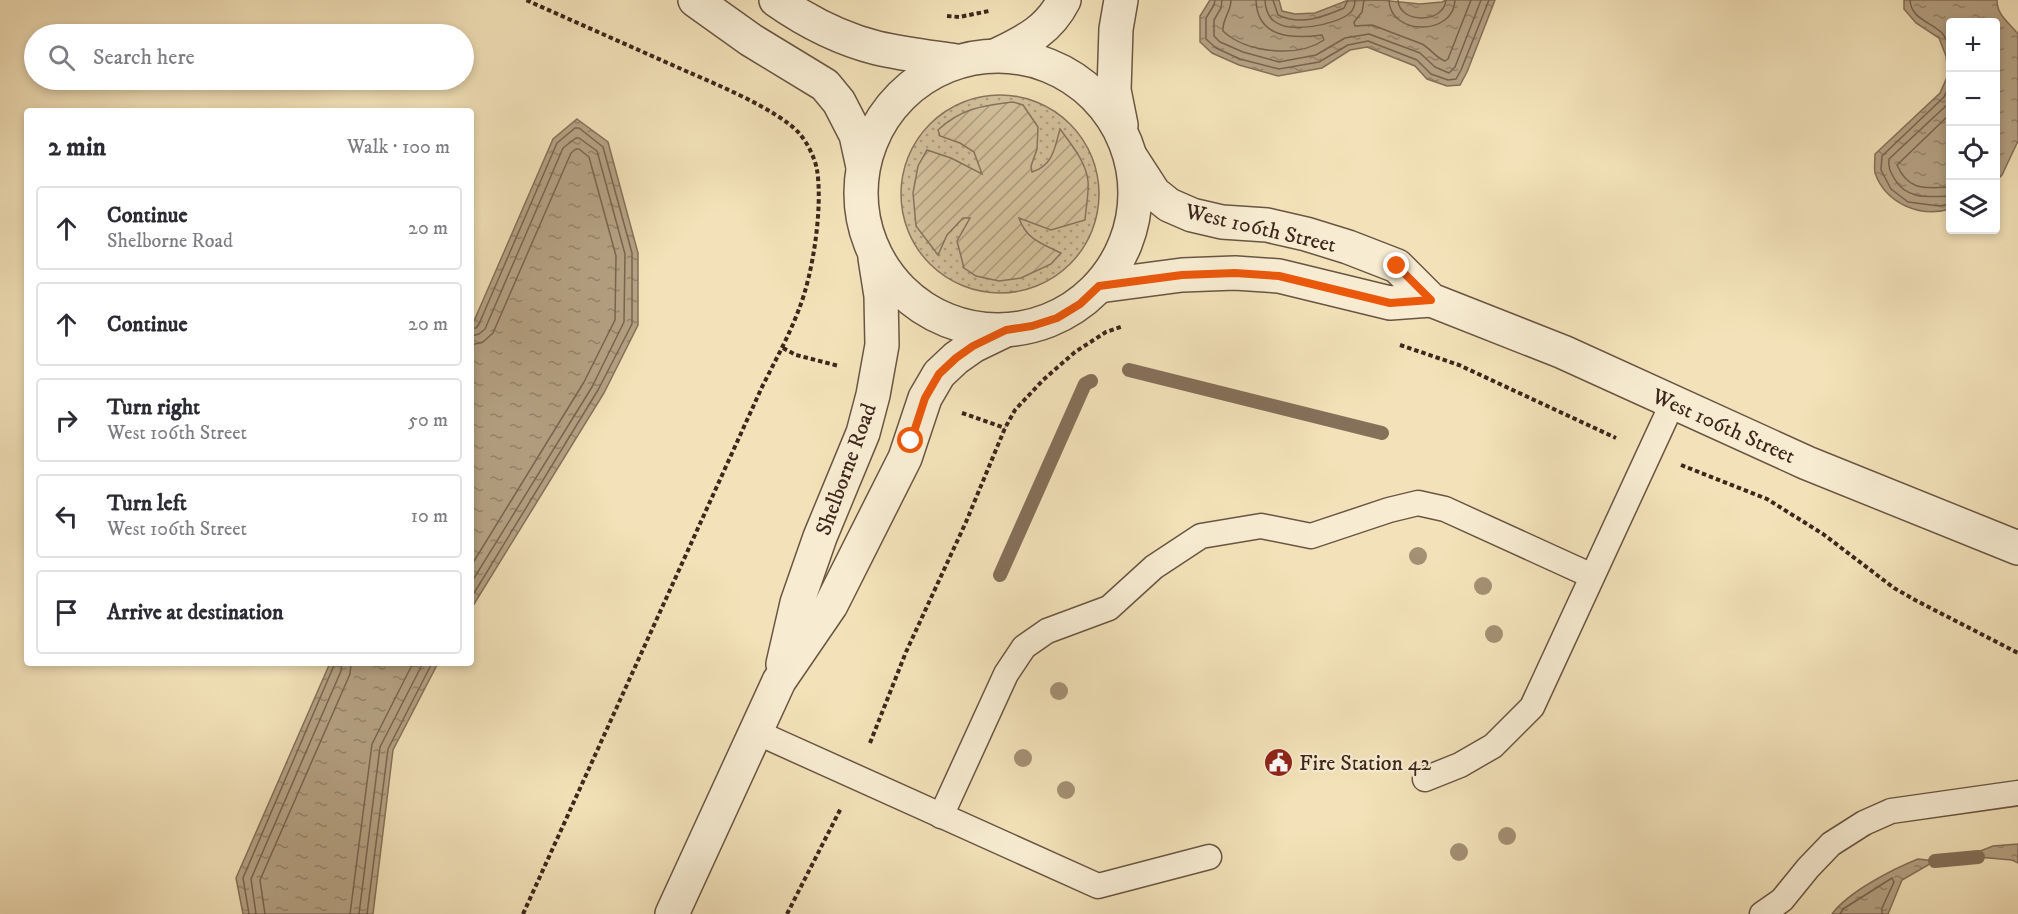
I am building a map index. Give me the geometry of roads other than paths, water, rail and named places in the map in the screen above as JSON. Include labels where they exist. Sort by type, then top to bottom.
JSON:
[{"type":"street","points":[[694,0],[751,40],[825,85],[839,102],[856,135],[863,167]]},
{"type":"street","points":[[776,0],[817,25],[853,41],[901,53],[956,61]]},
{"type":"street","points":[[1064,0],[1059,10],[1032,38],[997,55],[956,61],[912,84],[895,102],[869,143],[861,189],[866,233],[874,253],[897,286],[929,312],[966,326],[986,330],[1006,330],[1032,326],[1057,318],[1080,304],[1099,286],[1113,269],[1125,248],[1136,204],[1136,182],[1114,90],[1116,29],[1121,0]]},
{"type":"street","name":"West 106th Street","points":[[997,55],[1023,57],[1048,64],[1071,76],[1092,92],[1109,111],[1154,193],[1169,205],[1192,215],[1222,222],[1267,225],[1348,247],[1397,266],[1431,300],[1563,352],[1807,463],[2018,548]]},
{"type":"street","name":"Shelborne Road","points":[[779,681],[797,603],[820,537],[862,433],[873,395],[882,345],[881,296],[874,253]]},
{"type":"street","name":"West 106th Street","points":[[1099,286],[1182,275],[1235,273],[1279,276],[1390,303],[1431,300]]},
{"type":"street","name":"Shelborne Road","points":[[672,914],[779,681],[831,605],[905,458],[925,398],[939,374],[956,358],[973,346],[1006,330]]},
{"type":"lane","points":[[1425,778],[1460,765],[1493,746],[1532,707],[1673,402]]},
{"type":"lane","points":[[941,816],[1006,674],[1024,647],[1047,631],[1109,608],[1154,567],[1201,536],[1261,526],[1311,536],[1389,510],[1418,503],[1444,509],[1592,576]]},
{"type":"lane","points":[[756,732],[1098,886],[1209,857]]},
{"type":"lane","points":[[1762,914],[1782,900],[1808,868],[1832,844],[1864,823],[1891,811],[2018,793]]},
{"type":"water","points":[[1210,0],[1279,0],[1282,11],[1295,14],[1315,13],[1346,1],[1380,0],[1420,4],[1446,0],[1495,0],[1460,85],[1447,86],[1427,79],[1415,66],[1367,47],[1350,50],[1322,68],[1278,76],[1239,65],[1212,53],[1200,42],[1200,16]]},
{"type":"water","points":[[1904,0],[1997,0],[2001,15],[2018,34],[2018,141],[2000,177],[2000,18],[1946,18],[1946,56],[1939,38],[1916,23],[1904,9]]},
{"type":"water","points":[[1946,80],[1946,210],[1928,212],[1906,206],[1887,193],[1875,173],[1875,154],[1940,93]]},
{"type":"water","points":[[577,119],[608,142],[638,253],[638,325],[604,393],[474,604],[474,321],[553,139]]},
{"type":"water","points":[[329,666],[436,666],[393,750],[373,914],[243,914],[236,878]]},
{"type":"water","points":[[2018,844],[2018,863],[2012,860],[1978,857],[1980,851],[1993,846]]},
{"type":"water","points":[[1918,859],[1935,861],[1902,880],[1888,914],[1832,914],[1860,890],[1884,875]]},
{"type":"waterway","points":[[1129,370],[1382,433]]},
{"type":"waterway","points":[[1000,575],[1085,384],[1091,381]]},
{"type":"waterway","points":[[1935,861],[1978,857]]},
{"type":"place","name":"Fire Station 42","points":[[1278,762]]}]
